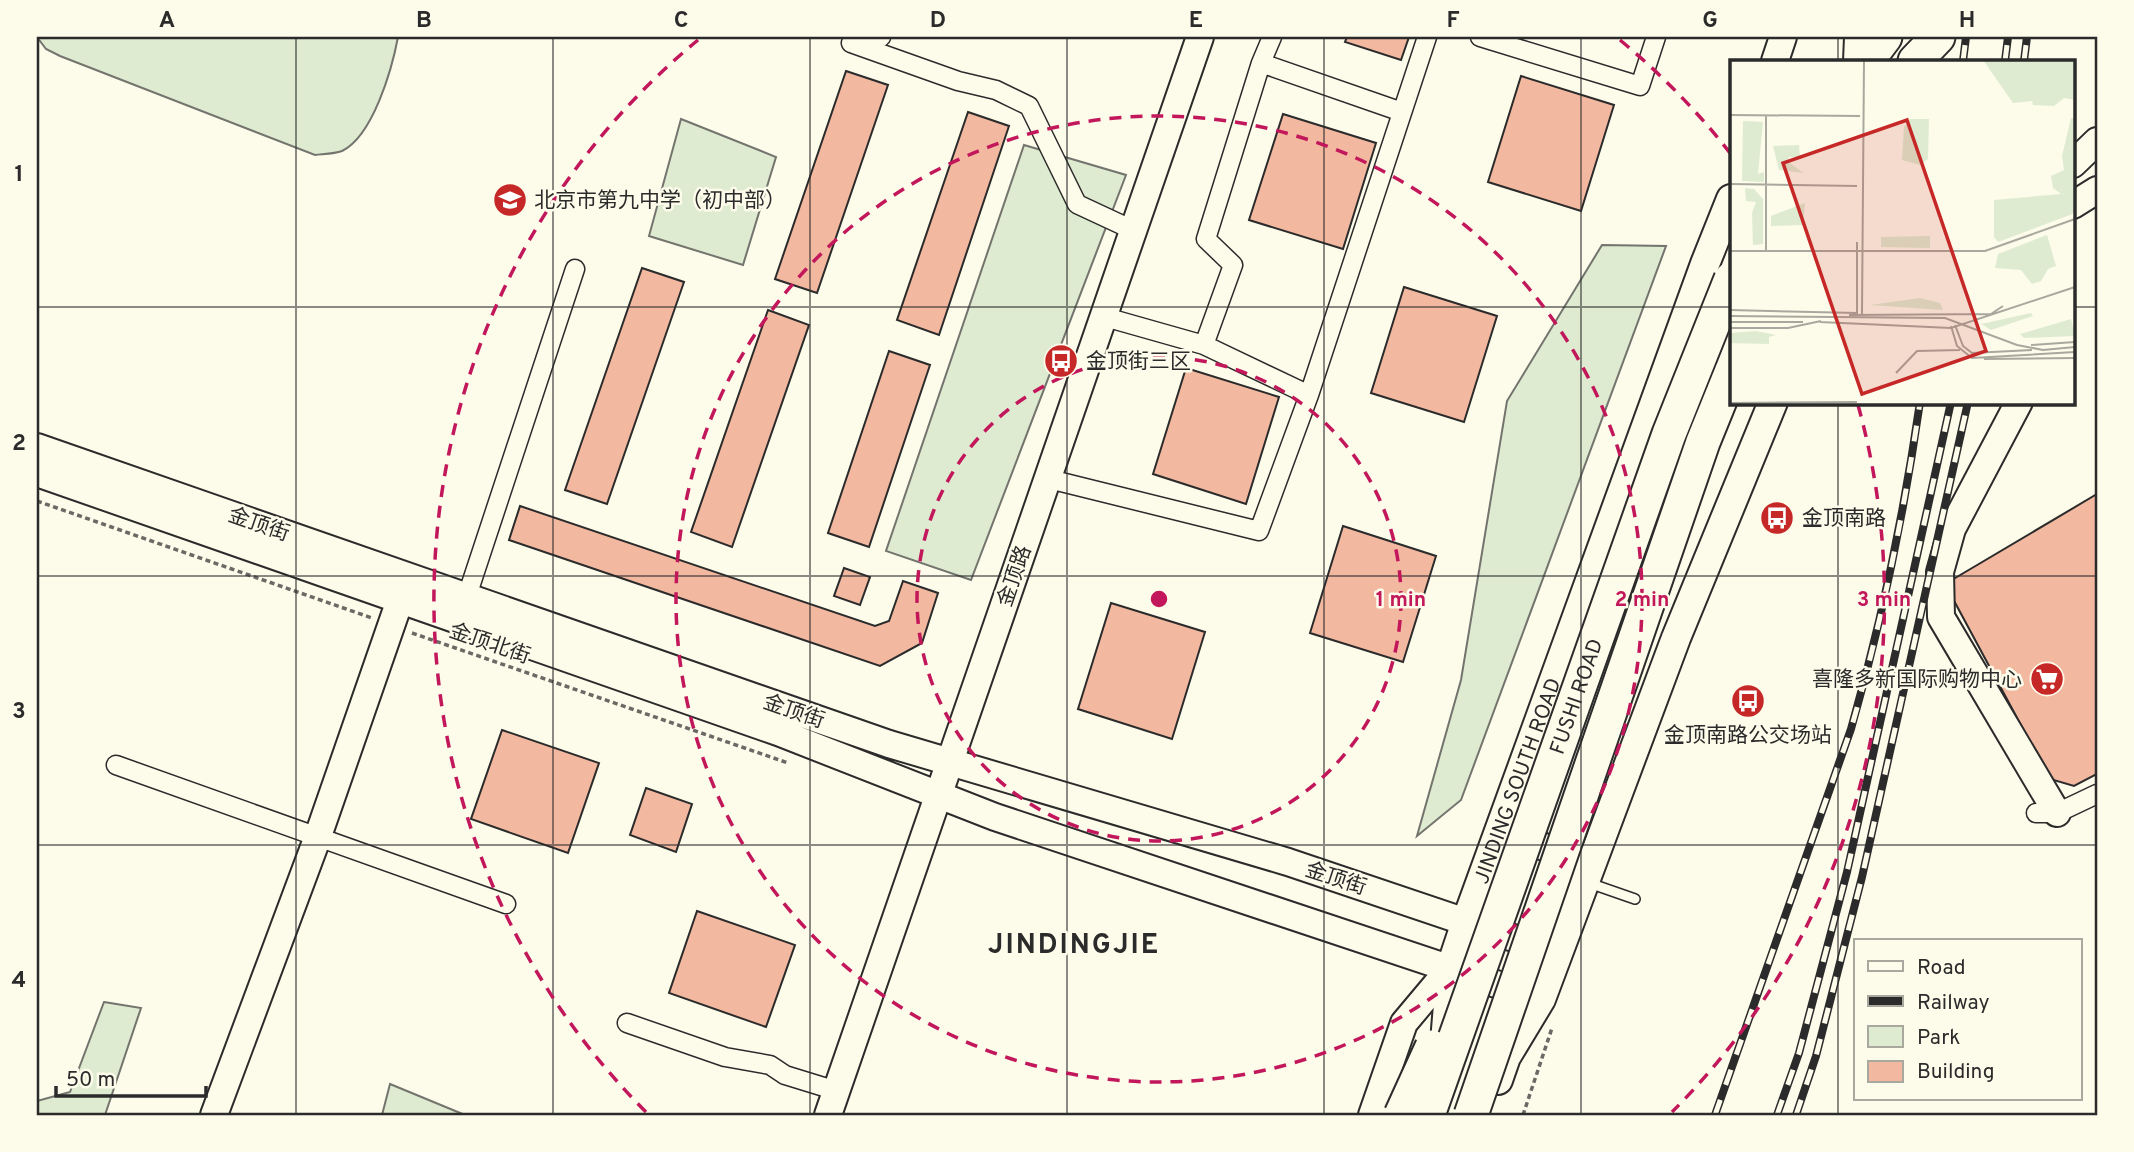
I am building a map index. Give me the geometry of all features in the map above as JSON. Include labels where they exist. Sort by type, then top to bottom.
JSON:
[{"type":"highway","points":[[1868,60],[1885,37]]},
{"type":"highway","points":[[1916,60],[1938,37]]},
{"type":"highway","name":"FUSHI ROAD","points":[[1428,1115],[1669,434],[1730,282]]},
{"type":"highway","name":"FUSHI ROAD","points":[[1471,1115],[1703,442],[1730,375]]},
{"type":"highway","points":[[1401,1115],[1431,1049],[1484,953]]},
{"type":"main road","name":"金顶路","points":[[833,1103],[1200,37]]},
{"type":"main road","points":[[1775,60],[1783,37]]},
{"type":"main road","points":[[1857,60],[1858,37]]},
{"type":"main road","points":[[2074,163],[2097,141]]},
{"type":"main road","points":[[2074,204],[2097,190]]},
{"type":"main road","name":"JINDING SOUTH ROAD","points":[[1372,1115],[1404,1023],[1451,967],[1730,202]]},
{"type":"main road","points":[[1485,1115],[1506,1057],[1541,999],[1676,638],[1772,404]]},
{"type":"main road","points":[[2019,404],[1952,529],[1940,572],[1941,617],[2047,813]]},
{"type":"main road","name":"金顶街","points":[[37,447],[889,744],[1288,862],[1558,953]]},
{"type":"main road","name":"金顶街","points":[[37,474],[778,732],[995,817],[1541,999]]},
{"type":"main road","points":[[214,1115],[317,839],[400,600]]},
{"type":"main road","points":[[1499,831],[1587,872]]},
{"type":"main road","points":[[1420,1115],[1447,1037],[1451,967]]},
{"type":"street","points":[[881,37],[851,43],[958,81],[996,90],[1029,106],[1077,204],[1135,231]]},
{"type":"street","points":[[1204,345],[1233,265],[1206,240],[1261,62],[1272,37]]},
{"type":"street","points":[[1049,479],[1259,531],[1309,395],[1427,37]]},
{"type":"street","points":[[1480,37],[1640,86],[1656,37]]},
{"type":"street","points":[[1261,62],[1402,112]]},
{"type":"street","points":[[467,596],[575,269]]},
{"type":"street","points":[[1105,317],[1204,345],[1309,395]]},
{"type":"street","points":[[116,765],[317,839],[506,904]]},
{"type":"street","points":[[2047,813],[2097,794]]},
{"type":"street","points":[[627,1023],[724,1057],[770,1065],[833,1103]]},
{"type":"lane","points":[[1587,872],[1635,899]]},
{"type":"path","name":"金顶北街","points":[[37,501],[793,765]]},
{"type":"path","points":[[1524,1115],[1553,1028],[1541,999]]},
{"type":"green space","points":[[37,37],[398,37],[386,83],[363,131],[342,151],[315,155],[60,56],[46,49]]},
{"type":"green space","points":[[681,119],[776,157],[743,265],[649,236]]},
{"type":"green space","points":[[1024,145],[1126,175],[971,580],[886,551]]},
{"type":"green space","points":[[1602,245],[1666,246],[1461,800],[1417,836],[1461,680],[1507,401]]},
{"type":"green space","points":[[104,1002],[141,1008],[105,1115],[37,1115],[37,1101],[70,1092]]},
{"type":"green space","points":[[390,1084],[465,1115],[382,1115]]},
{"type":"building","points":[[1347,37],[1409,37],[1401,60],[1345,42]]},
{"type":"building","points":[[846,71],[888,85],[817,293],[775,279]]},
{"type":"building","points":[[1521,76],[1614,105],[1581,211],[1488,182]]},
{"type":"building","points":[[968,112],[1009,126],[939,335],[897,320]]},
{"type":"building","points":[[1283,114],[1376,143],[1343,249],[1249,220]]},
{"type":"building","points":[[642,268],[684,282],[607,504],[565,490]]},
{"type":"building","points":[[1404,287],[1497,316],[1464,422],[1371,393]]},
{"type":"building","points":[[768,310],[809,325],[732,547],[691,532]]},
{"type":"building","points":[[889,351],[930,365],[869,547],[828,533]]},
{"type":"building","points":[[1186,368],[1279,397],[1246,504],[1153,474]]},
{"type":"building","name":"喜隆多新国际购物中心","points":[[2097,494],[2097,774],[2074,786],[2050,779],[1945,584]]},
{"type":"building","points":[[520,506],[875,626],[889,621],[903,581],[938,593],[922,643],[880,666],[509,540]]},
{"type":"building","points":[[1343,526],[1436,556],[1403,662],[1310,633]]},
{"type":"building","points":[[844,568],[870,577],[860,605],[834,596]]},
{"type":"building","points":[[1111,603],[1205,632],[1172,739],[1078,709]]},
{"type":"building","points":[[502,730],[599,763],[568,853],[471,819]]},
{"type":"building","points":[[646,788],[692,804],[676,852],[630,835]]},
{"type":"building","points":[[697,911],[795,945],[766,1027],[669,993]]},
{"type":"railway","points":[[1963,60],[1966,37]]},
{"type":"railway","points":[[2005,60],[2008,37]]},
{"type":"railway","points":[[2024,60],[2027,37]]},
{"type":"railway","points":[[1715,1115],[1851,729],[1891,567],[1920,404]]},
{"type":"railway","points":[[1777,1115],[1799,1053],[1847,872],[1951,404]]},
{"type":"railway","points":[[1796,1115],[1816,1056],[1862,877],[1968,404]]},
{"type":"place","name":"北京市第九中学（初中部）","points":[[510,200]]},
{"type":"place","name":"金顶街三区","points":[[1061,361]]},
{"type":"place","name":"金顶南路","points":[[1777,518]]},
{"type":"place","name":"喜隆多新国际购物中心","points":[[2047,679]]},
{"type":"place","name":"金顶南路公交场站","points":[[1748,701]]},
{"type":"district","name":"JINDINGJIE","points":[[1074,943]]}]
